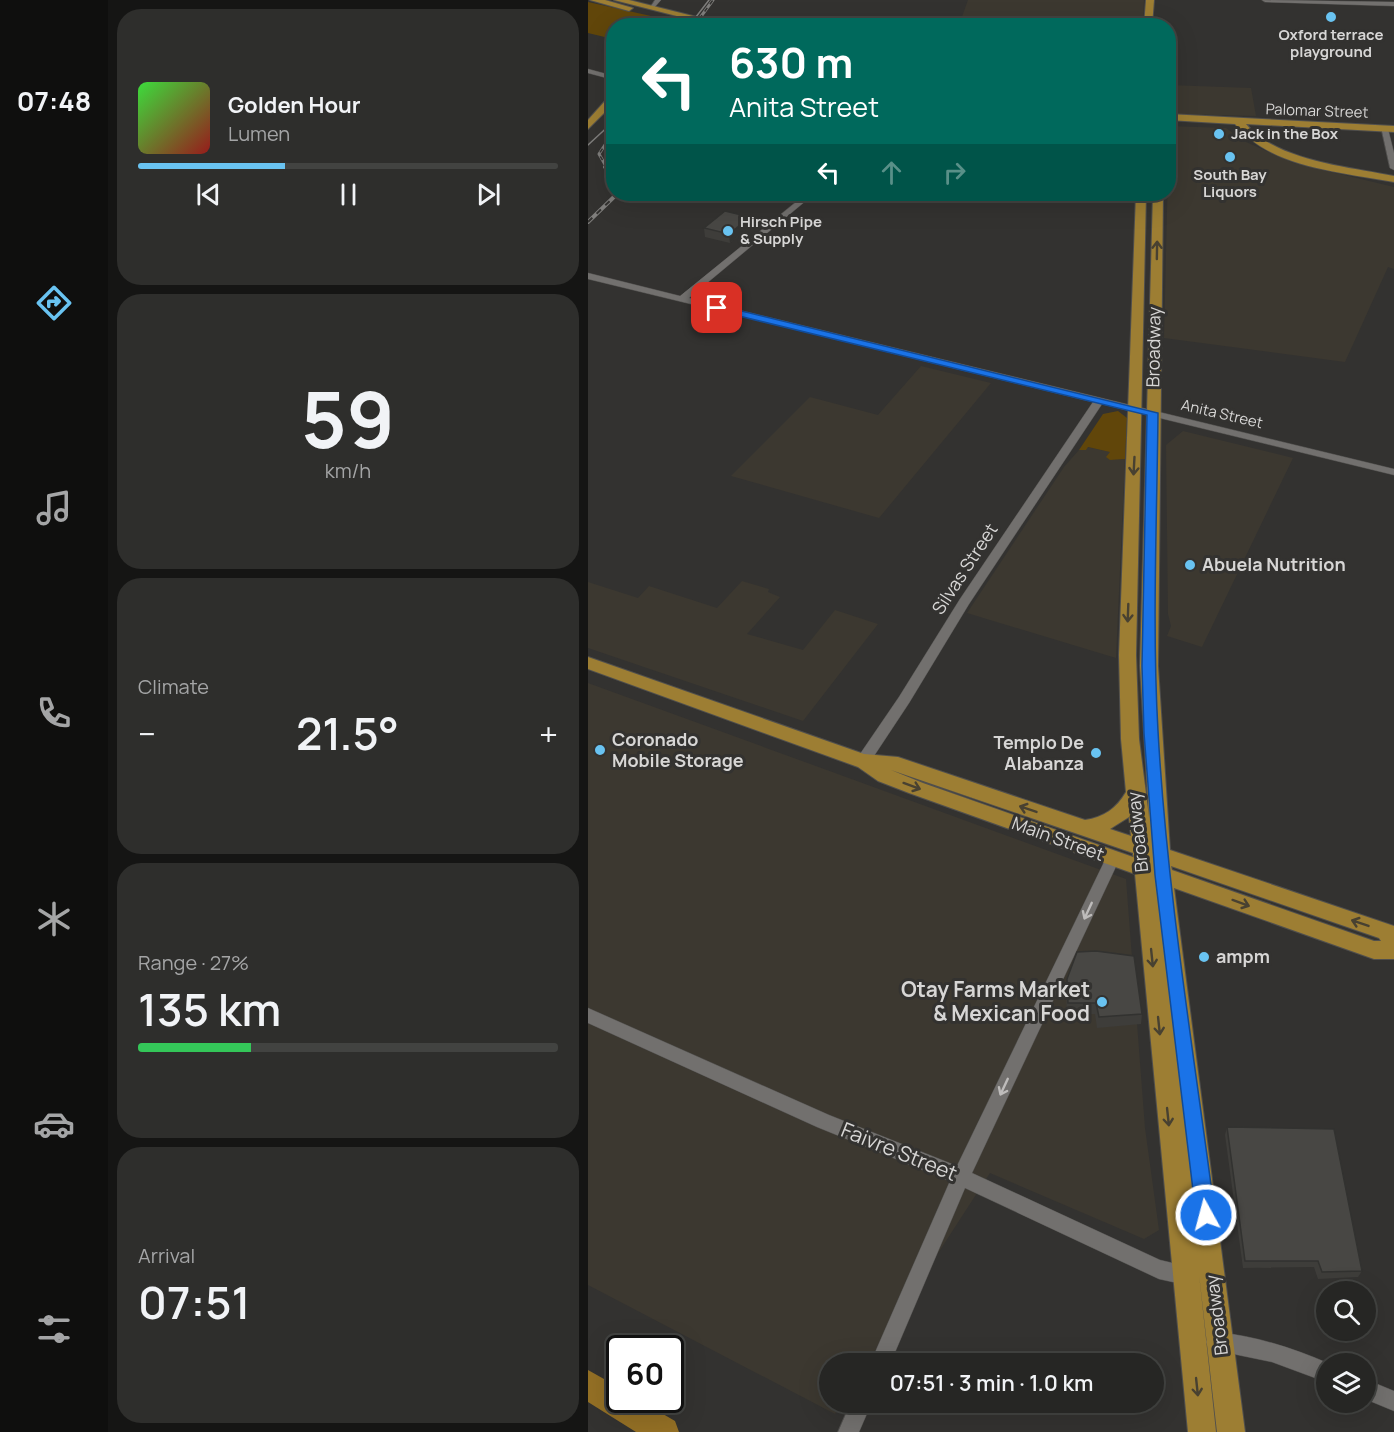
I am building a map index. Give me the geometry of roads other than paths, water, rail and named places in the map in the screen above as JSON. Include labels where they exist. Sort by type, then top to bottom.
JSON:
[{"type":"main road","points":[[594,0],[679,18]]},
{"type":"main road","points":[[618,0],[679,18]]},
{"type":"main road","points":[[1149,18],[1150,0]]},
{"type":"main road","points":[[679,18],[690,3]]},
{"type":"main road","points":[[588,126],[606,105]]},
{"type":"main road","name":"Palomar Street","points":[[1176,118],[1389,129]]},
{"type":"main road","name":"Palomar Street","points":[[1176,122],[1239,122]]},
{"type":"main road","points":[[1239,122],[1243,132],[1271,150],[1394,179]]},
{"type":"main road","name":"Broadway","points":[[1149,201],[1139,275],[1150,557],[1152,862],[1186,1276],[1202,1432]]},
{"type":"main road","name":"Broadway","points":[[1152,201],[1157,214],[1156,276],[1131,554],[1125,672],[1130,767],[1134,794],[1152,862],[1213,1278],[1231,1432]]},
{"type":"main road","points":[[1139,275],[1156,276]]},
{"type":"main road","points":[[1131,554],[1150,557]]},
{"type":"main road","name":"Main Street","points":[[588,663],[863,761],[885,776],[1113,858],[1152,862],[1386,932],[1394,942]]},
{"type":"main road","name":"Main Street","points":[[863,761],[898,764],[1083,828],[1152,862],[1374,950],[1394,951]]},
{"type":"main road","points":[[1083,828],[1116,819],[1127,809],[1134,794]]},
{"type":"street","points":[[651,8],[658,0]]},
{"type":"street","points":[[1265,0],[1394,4]]},
{"type":"street","points":[[588,71],[606,77]]},
{"type":"street","points":[[1389,129],[1394,168]]},
{"type":"street","points":[[682,299],[801,201]]},
{"type":"street","name":"Anita Street","points":[[588,276],[1394,472]]},
{"type":"street","name":"Silvas Street","points":[[863,761],[904,700],[964,602],[1100,400]]},
{"type":"street","points":[[885,1353],[961,1177],[1113,858]]},
{"type":"street","name":"Faivre Street","points":[[588,1015],[823,1121],[961,1177],[1159,1269],[1186,1276],[1213,1278]]},
{"type":"street","points":[[1193,1341],[1221,1342],[1283,1356],[1316,1368]]},
{"type":"street","points":[[1376,1394],[1394,1401]]},
{"type":"street","points":[[848,1432],[856,1413]]},
{"type":"waterway","points":[[588,1385],[664,1432]]},
{"type":"tram line","points":[[695,18],[709,0]]},
{"type":"tram line","points":[[588,145],[606,128]]},
{"type":"railway","points":[[700,18],[713,0]]},
{"type":"railway","points":[[606,143],[599,154],[606,166]]},
{"type":"railway","points":[[588,222],[610,201]]},
{"type":"place","name":"Oxford terrace playground","points":[[1331,17]]},
{"type":"place","name":"Jack in the Box","points":[[1219,134]]},
{"type":"place","name":"South Bay Liquors","points":[[1230,157]]},
{"type":"place","name":"Hirsch Pipe & Supply","points":[[728,231]]},
{"type":"place","name":"Abuela Nutrition","points":[[1190,565]]},
{"type":"place","name":"Coronado Mobile Storage","points":[[600,750]]},
{"type":"place","name":"Templo De Alabanza","points":[[1096,753]]},
{"type":"place","name":"ampm","points":[[1204,957]]},
{"type":"place","name":"Otay Farms Market & Mexican Food","points":[[1102,1002]]}]
